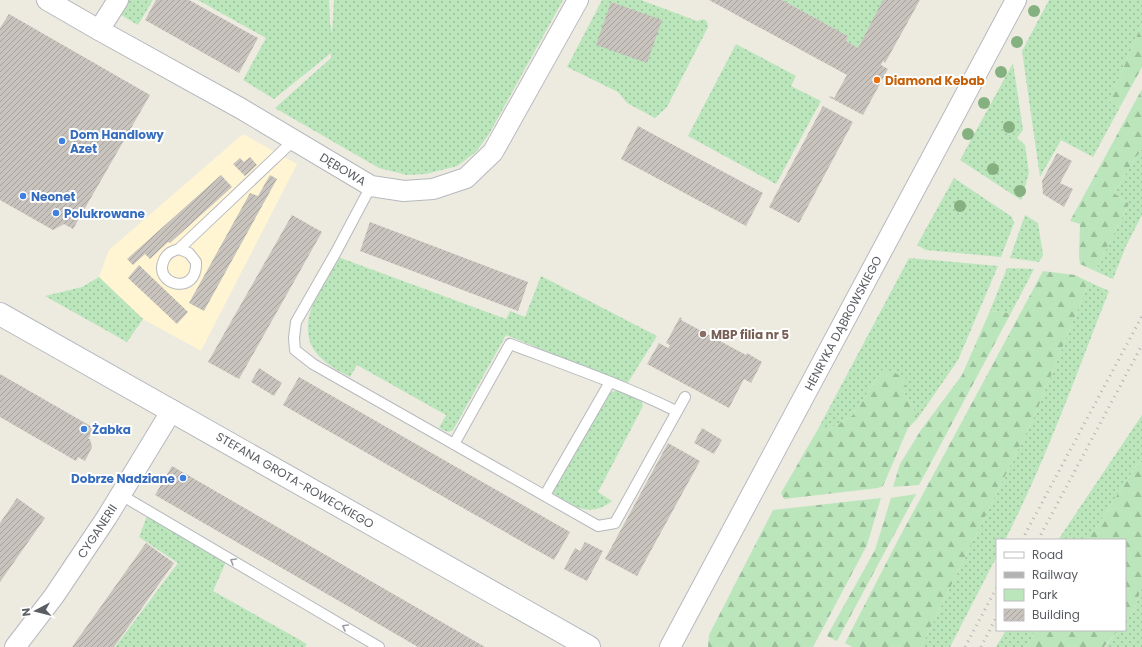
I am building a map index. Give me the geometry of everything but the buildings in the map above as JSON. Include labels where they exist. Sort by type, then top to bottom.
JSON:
[{"type":"street","name":"DĘBOWA","points":[[47,0],[240,108],[371,186],[404,191],[433,189],[466,178],[494,152],[578,0]]},
{"type":"street","points":[[99,30],[118,0]]},
{"type":"street","name":"HENRYKA DĄBROWSKIEGO","points":[[670,647],[1016,0]]},
{"type":"street","name":"STEFANA GROTA-ROWECKIEGO","points":[[0,314],[172,410],[585,646]]},
{"type":"street","name":"CYGANERII","points":[[15,647],[54,596],[120,495],[172,410]]},
{"type":"lane","points":[[179,249],[294,140]]},
{"type":"lane","points":[[371,186],[336,252],[296,322],[294,338],[295,350],[313,364],[598,526],[615,523],[685,397]]},
{"type":"lane","points":[[454,444],[510,344],[610,382],[649,398],[676,412]]},
{"type":"lane","points":[[545,495],[610,382]]},
{"type":"lane","points":[[120,495],[379,647]]},
{"type":"shaded area","points":[[243,134],[297,164],[201,351],[143,319],[99,277],[109,250]]},
{"type":"green space","points":[[128,0],[153,0],[138,25],[119,14]]},
{"type":"green space","points":[[198,0],[329,0],[332,34],[334,0],[563,0],[489,134],[476,152],[457,166],[426,174],[407,175],[379,168],[275,108],[331,58],[331,53],[274,99],[243,80],[266,38]]},
{"type":"green space","points":[[602,0],[641,0],[697,21],[704,19],[707,22],[708,27],[667,107],[655,118],[627,103],[618,92],[567,67]]},
{"type":"green space","points":[[782,0],[884,0],[858,48],[846,41],[848,36]]},
{"type":"green space","points":[[1049,0],[1142,0],[1142,24],[1109,101],[1120,107],[1093,157],[1061,140],[1040,177],[1022,51]]},
{"type":"green space","points":[[1142,24],[1142,67],[1120,107],[1109,101]]},
{"type":"green space","points":[[736,44],[796,76],[791,86],[821,101],[776,184],[688,136]]},
{"type":"green space","points":[[1013,63],[1023,130],[1017,138],[1025,145],[1029,173],[1021,200],[960,160]]},
{"type":"green space","points":[[1142,89],[1142,149],[1114,193],[1129,204],[1095,271],[1080,264],[1080,224],[1070,221]]},
{"type":"green space","points":[[1142,149],[1142,215],[1126,246],[1113,279],[1095,271],[1129,204],[1114,193]]},
{"type":"green space","points":[[954,178],[1012,217],[1014,223],[1001,257],[926,250],[917,245]]},
{"type":"green space","points":[[1025,215],[1038,223],[1043,255],[1039,262],[1010,258]]},
{"type":"green space","points":[[338,257],[506,319],[510,311],[525,317],[541,276],[657,336],[627,384],[506,335],[453,430],[448,432],[439,428],[446,415],[357,365],[350,377],[325,362],[313,347],[308,335],[308,322],[317,294]]},
{"type":"green space","points":[[909,258],[998,266],[958,360],[918,418],[904,392],[884,368],[852,416],[827,430],[818,429]]},
{"type":"green space","points":[[1007,268],[1034,269],[1011,313],[990,311]]},
{"type":"green space","points":[[1043,271],[1075,275],[1089,282],[1035,415],[921,647],[852,647],[845,643],[896,544]]},
{"type":"green space","points":[[99,277],[143,319],[127,342],[45,296],[82,287]]},
{"type":"green space","points":[[1089,282],[1109,291],[1034,479],[1006,539],[996,539],[996,558],[950,647],[921,647],[1035,415]]},
{"type":"green space","points":[[990,311],[1011,313],[919,485],[893,487],[900,464],[921,430],[962,375]]},
{"type":"green space","points":[[884,368],[906,378],[904,392],[918,418],[908,428],[883,486],[878,488],[784,499],[781,493],[818,429],[827,430],[852,416]]},
{"type":"green space","points":[[614,391],[620,391],[641,400],[643,406],[598,492],[612,501],[596,509],[588,510],[573,506],[551,494],[608,394]]},
{"type":"green space","points":[[1142,415],[1142,462],[1138,463],[1089,539],[1059,539]]},
{"type":"green space","points":[[1142,462],[1142,586],[1134,611],[1126,620],[1126,539],[1089,539],[1138,463]]},
{"type":"green space","points":[[916,494],[837,641],[827,636],[875,550],[891,498]]},
{"type":"green space","points":[[881,498],[867,545],[813,647],[708,647],[709,635],[773,510]]},
{"type":"green space","points":[[147,516],[226,562],[213,591],[307,644],[305,647],[115,647],[178,563],[139,537]]},
{"type":"green space","points":[[1142,586],[1142,647],[1105,647],[1117,631],[1126,631],[1126,620],[1134,611]]},
{"type":"green space","points":[[1005,631],[1035,631],[1027,647],[996,647]]},
{"type":"green space","points":[[1035,631],[1117,631],[1104,647],[1027,647]]},
{"type":"railway","points":[[1023,539],[1142,316]]},
{"type":"railway","points":[[1039,539],[1142,345]]},
{"type":"railway","points":[[965,647],[996,589]]},
{"type":"railway","points":[[981,647],[996,618]]},
{"type":"place","name":"Diamond Kebab","points":[[877,80]]},
{"type":"place","name":"Dom Handlowy Azet","points":[[62,141]]},
{"type":"place","name":"Neonet","points":[[23,196]]},
{"type":"place","name":"Polukrowane","points":[[56,213]]},
{"type":"place","name":"MBP filia nr 5","points":[[703,334]]},
{"type":"place","name":"Żabka","points":[[84,429]]},
{"type":"place","name":"Dobrze Nadziane","points":[[183,478]]}]
